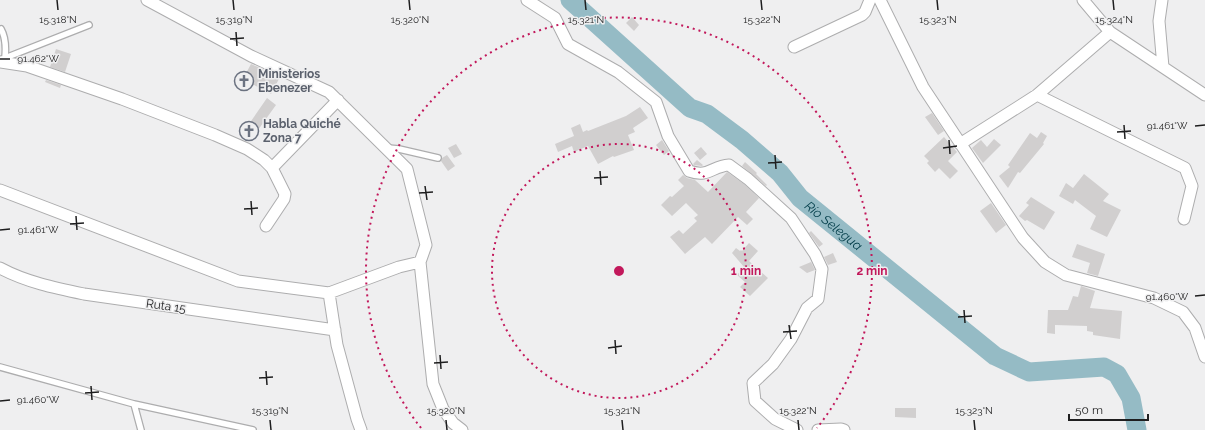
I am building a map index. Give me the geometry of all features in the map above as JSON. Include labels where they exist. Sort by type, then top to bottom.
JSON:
[{"type":"street","points":[[147,0],[251,56],[329,92],[407,169],[426,245],[420,262],[433,384],[443,409],[453,423],[462,430]]},
{"type":"street","points":[[526,0],[555,18],[568,44],[618,72],[656,102],[668,136],[689,170],[708,173],[723,165],[729,165],[748,179],[791,218],[815,254],[822,269],[818,299],[807,308],[791,339],[773,364],[753,383],[755,401],[775,419],[797,430]]},
{"type":"street","points":[[794,47],[862,15],[865,12],[870,0]]},
{"type":"street","points":[[880,0],[923,87],[1024,238],[1045,262],[1066,275],[1154,298],[1183,312],[1195,328],[1205,354]]},
{"type":"street","points":[[1083,0],[1110,32],[1205,95]]},
{"type":"street","points":[[1162,0],[1159,21],[1163,67]]},
{"type":"street","points":[[960,144],[1037,95],[1110,32]]},
{"type":"street","points":[[2,60],[34,68],[122,99],[248,149],[264,160],[272,168],[285,194],[284,199],[266,226]]},
{"type":"street","points":[[1037,95],[1185,168],[1192,186],[1184,219]]},
{"type":"street","points":[[272,168],[338,100]]},
{"type":"street","points":[[0,190],[238,281],[329,293],[399,267],[420,262]]},
{"type":"street","name":"Ruta 15","points":[[0,268],[12,274],[48,286],[84,294],[335,330]]},
{"type":"street","points":[[329,293],[335,330],[361,430]]},
{"type":"street","points":[[818,430],[841,428],[844,430]]},
{"type":"lane","points":[[2,60],[89,25]]},
{"type":"lane","points":[[1,29],[4,34],[6,48],[2,60]]},
{"type":"lane","points":[[386,148],[399,149],[438,158]]},
{"type":"lane","points":[[0,367],[134,404],[253,430]]},
{"type":"lane","points":[[134,404],[141,430]]},
{"type":"building","points":[[632,17],[639,25],[634,31],[626,23]]},
{"type":"building","points":[[56,49],[71,54],[65,72],[50,67]]},
{"type":"building","name":"Ministerios Ebenezer","points":[[251,64],[280,77],[271,94],[243,79]]},
{"type":"building","points":[[46,80],[61,85],[60,88],[45,82]]},
{"type":"building","points":[[267,98],[276,105],[258,130],[249,124]]},
{"type":"building","points":[[640,107],[648,118],[633,128],[635,132],[628,135],[634,150],[614,157],[613,156],[598,164],[588,146],[574,152],[572,146],[558,152],[555,144],[574,136],[571,128],[580,124],[583,132],[588,131],[626,116]]},
{"type":"building","points":[[932,113],[944,131],[938,135],[925,117]]},
{"type":"building","points":[[1041,132],[1047,136],[1043,143],[1044,144],[1020,173],[1018,172],[1008,188],[999,176],[1010,167],[1008,165],[1030,133],[1037,138]]},
{"type":"building","points":[[944,137],[957,152],[948,161],[958,171],[950,179],[939,168],[935,172],[927,163],[929,161],[924,156]]},
{"type":"building","points":[[994,139],[1001,145],[983,163],[972,148],[981,140],[987,147]]},
{"type":"building","points":[[662,140],[669,151],[664,155],[656,145]]},
{"type":"building","points":[[456,144],[462,154],[454,158],[448,148]]},
{"type":"building","points":[[701,147],[707,154],[700,160],[694,153]]},
{"type":"building","points":[[447,155],[455,166],[448,171],[441,161],[442,158]]},
{"type":"building","points":[[697,160],[703,165],[702,166],[693,164]]},
{"type":"building","points":[[745,162],[757,173],[756,174],[767,185],[766,186],[742,166]]},
{"type":"building","points":[[727,172],[744,184],[759,198],[746,212],[753,219],[747,225],[738,217],[712,244],[705,237],[685,254],[670,237],[679,230],[683,234],[697,221],[694,218],[698,215],[686,203],[672,216],[661,205],[670,196],[672,197],[684,186],[678,180],[683,175],[687,178],[695,180],[708,192]]},
{"type":"building","points":[[1084,174],[1109,194],[1103,201],[1121,210],[1107,237],[1090,229],[1096,216],[1075,200],[1073,204],[1059,196],[1066,183],[1073,188]]},
{"type":"building","points":[[1031,197],[1055,212],[1044,230],[1027,220],[1025,221],[1019,216],[1029,205],[1026,203]]},
{"type":"building","points":[[991,203],[1006,225],[996,233],[980,211]]},
{"type":"building","points":[[811,231],[823,244],[819,247],[809,233]]},
{"type":"building","points":[[749,243],[758,251],[749,261],[768,278],[750,296],[740,287],[745,282],[737,275],[744,267],[732,253],[736,248],[742,251]]},
{"type":"building","points":[[1077,244],[1105,254],[1098,276],[1087,273],[1090,263],[1072,257]]},
{"type":"building","points":[[833,253],[837,262],[828,265],[824,257]]},
{"type":"building","points":[[811,262],[815,270],[807,273],[799,267]]},
{"type":"building","points":[[1081,286],[1095,291],[1090,308],[1122,311],[1120,339],[1093,335],[1093,332],[1087,331],[1087,326],[1055,325],[1055,334],[1047,333],[1048,310],[1068,310],[1073,296],[1078,297]]},
{"type":"building","points":[[895,408],[916,408],[916,418],[895,417]]},
{"type":"waterway","name":"Río Selegua","points":[[570,0],[690,108],[707,114],[742,140],[780,173],[800,198],[995,356],[1029,372],[1104,367],[1117,374],[1131,398],[1137,430]]},
{"type":"place","name":"Ministerios Ebenezer","points":[[244,81]]},
{"type":"place","name":"Habla Quiché Zona 7","points":[[249,131]]}]
